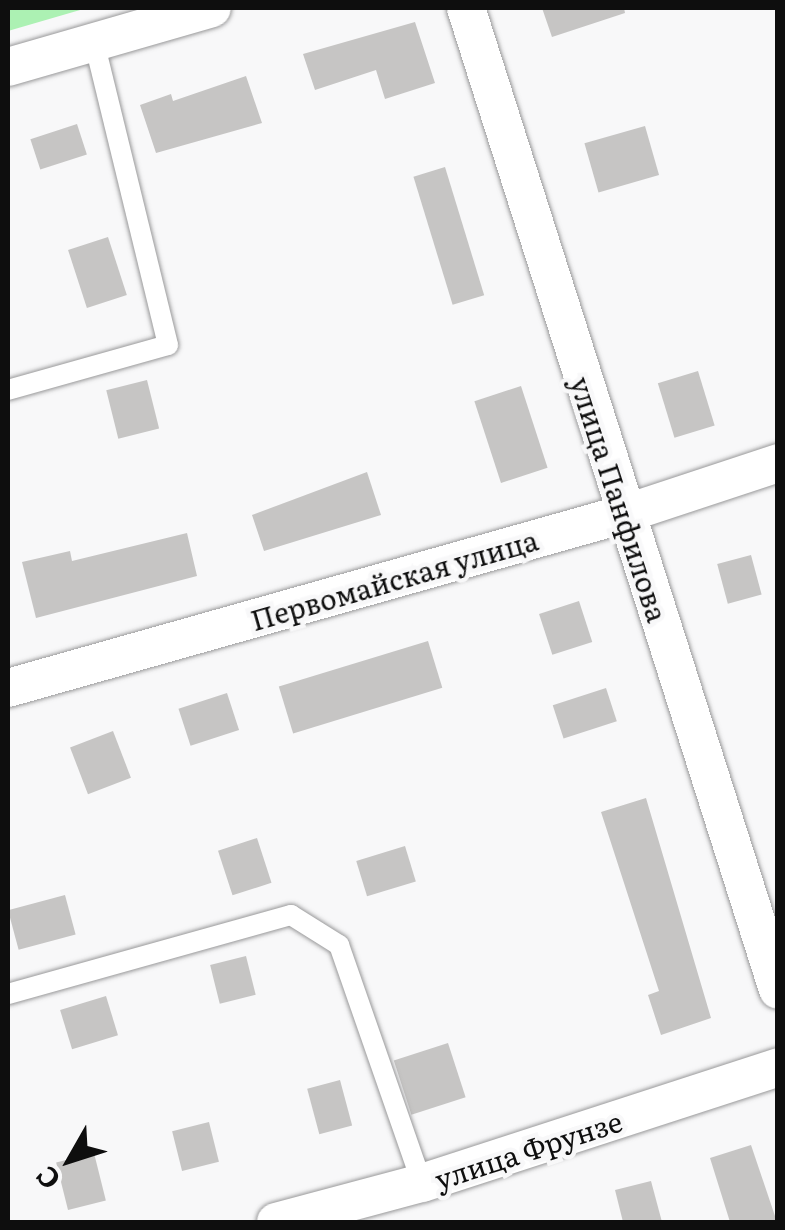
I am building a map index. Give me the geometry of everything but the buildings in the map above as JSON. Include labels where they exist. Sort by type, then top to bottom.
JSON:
[{"type":"street","points":[[8,67],[212,8]]},
{"type":"street","name":"улица Панфилова","points":[[466,8],[778,990]]},
{"type":"street","name":"Первомайская улица","points":[[8,688],[624,514],[778,463]]},
{"type":"street","name":"улица Фрунзе","points":[[282,1222],[422,1184],[778,1067]]},
{"type":"lane","points":[[8,390],[168,345],[94,41]]},
{"type":"lane","points":[[8,994],[290,915],[339,945],[422,1184]]},
{"type":"green space","points":[[8,8],[87,8],[8,31]]}]
